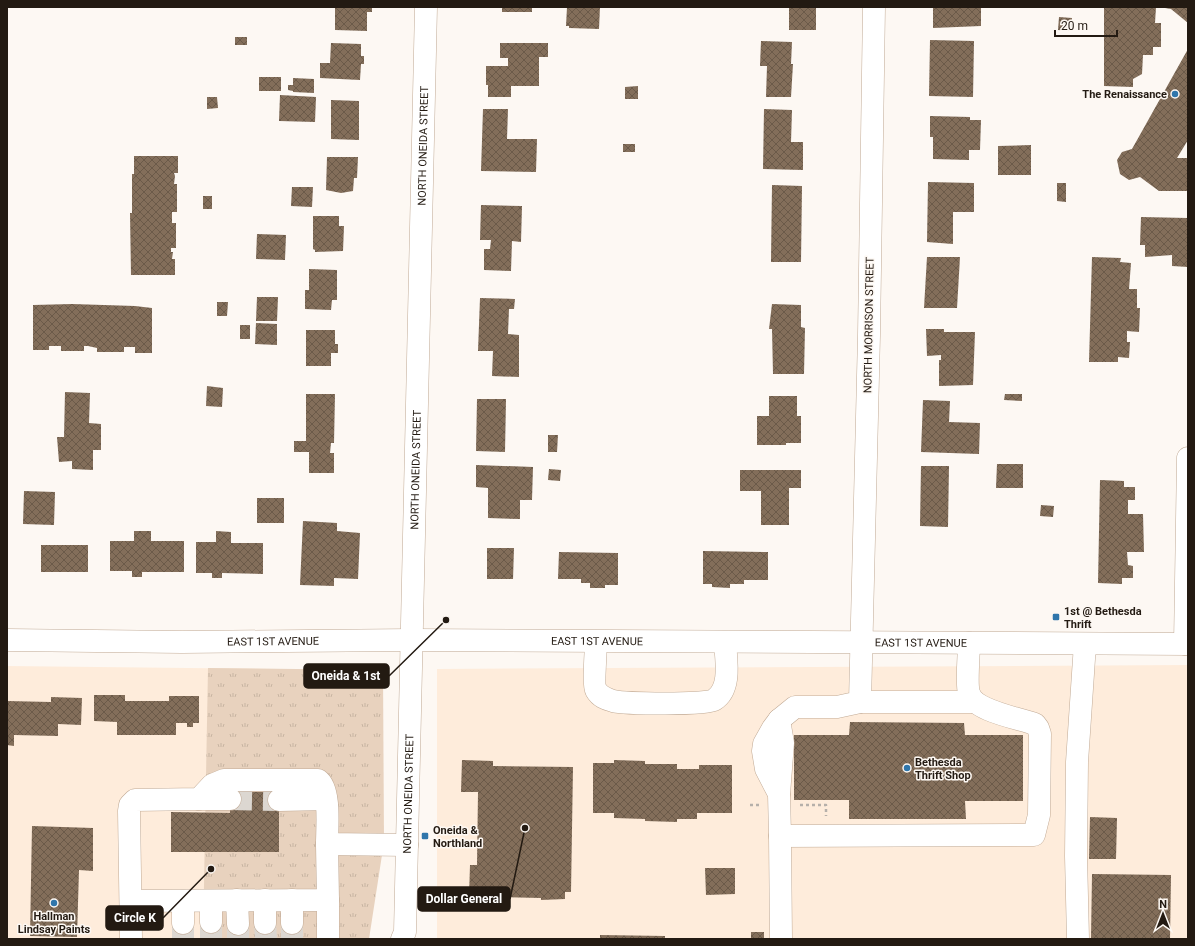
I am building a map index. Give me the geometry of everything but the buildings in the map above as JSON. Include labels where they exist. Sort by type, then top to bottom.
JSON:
[{"type":"street","name":"NORTH ONEIDA STREET","points":[[405,936],[426,7]]},
{"type":"street","name":"NORTH MORRISON STREET","points":[[860,702],[869,335],[874,7]]},
{"type":"street","points":[[1186,644],[1188,458]]},
{"type":"street","name":"EAST 1ST AVENUE","points":[[7,640],[174,642],[412,640],[1186,644]]},
{"type":"street","points":[[596,642],[595,689],[601,697],[615,702],[699,703],[714,700],[723,689],[726,678],[725,642]]},
{"type":"street","points":[[969,643],[968,693],[974,702]]},
{"type":"street","points":[[1078,939],[1076,856],[1077,762],[1085,644]]},
{"type":"street","points":[[780,836],[1034,836],[1039,815],[1040,734],[1038,728],[1035,724],[989,710],[974,702],[860,702],[837,707],[795,707],[779,720],[767,738],[763,751],[766,769],[779,794],[781,939]]},
{"type":"street","points":[[199,799],[212,785],[224,780],[318,780],[323,784],[326,804],[328,939]]},
{"type":"street","points":[[131,939],[130,805],[135,800],[230,799]]},
{"type":"street","points":[[279,800],[326,804]]},
{"type":"street","points":[[327,844],[407,845]]},
{"type":"street","points":[[237,900],[238,924]]},
{"type":"street","points":[[265,900],[265,923]]},
{"type":"street","points":[[292,900],[292,923]]},
{"type":"street","points":[[131,902],[328,900]]},
{"type":"street","points":[[182,901],[183,923]]},
{"type":"street","points":[[211,901],[211,922]]},
{"type":"shaded area","points":[[1188,665],[1188,939],[437,939],[437,669]]},
{"type":"shaded area","points":[[7,666],[383,670],[369,939],[7,939]]},
{"type":"green space","points":[[208,668],[383,670],[384,842],[369,939],[203,939]]},
{"type":"tunnel","points":[[230,799],[279,800]]},
{"type":"tunnel","points":[[211,922],[211,939]]},
{"type":"tunnel","points":[[183,923],[183,939]]},
{"type":"tunnel","points":[[265,923],[266,939]]},
{"type":"tunnel","points":[[292,923],[292,939]]},
{"type":"tunnel","points":[[238,924],[238,939]]},
{"type":"place","name":"The Renaissance","points":[[1175,94]]},
{"type":"place","name":"1st @ Bethesda Thrift","points":[[1056,617]]},
{"type":"place","name":"Oneida & 1st","points":[[446,620]]},
{"type":"place","name":"Bethesda Thrift Shop","points":[[907,768]]},
{"type":"place","name":"Dollar General","points":[[525,828]]},
{"type":"place","name":"Oneida & Northland","points":[[425,836]]},
{"type":"place","name":"Circle K","points":[[211,869]]},
{"type":"place","name":"Hallman Lindsay Paints","points":[[54,903]]}]
